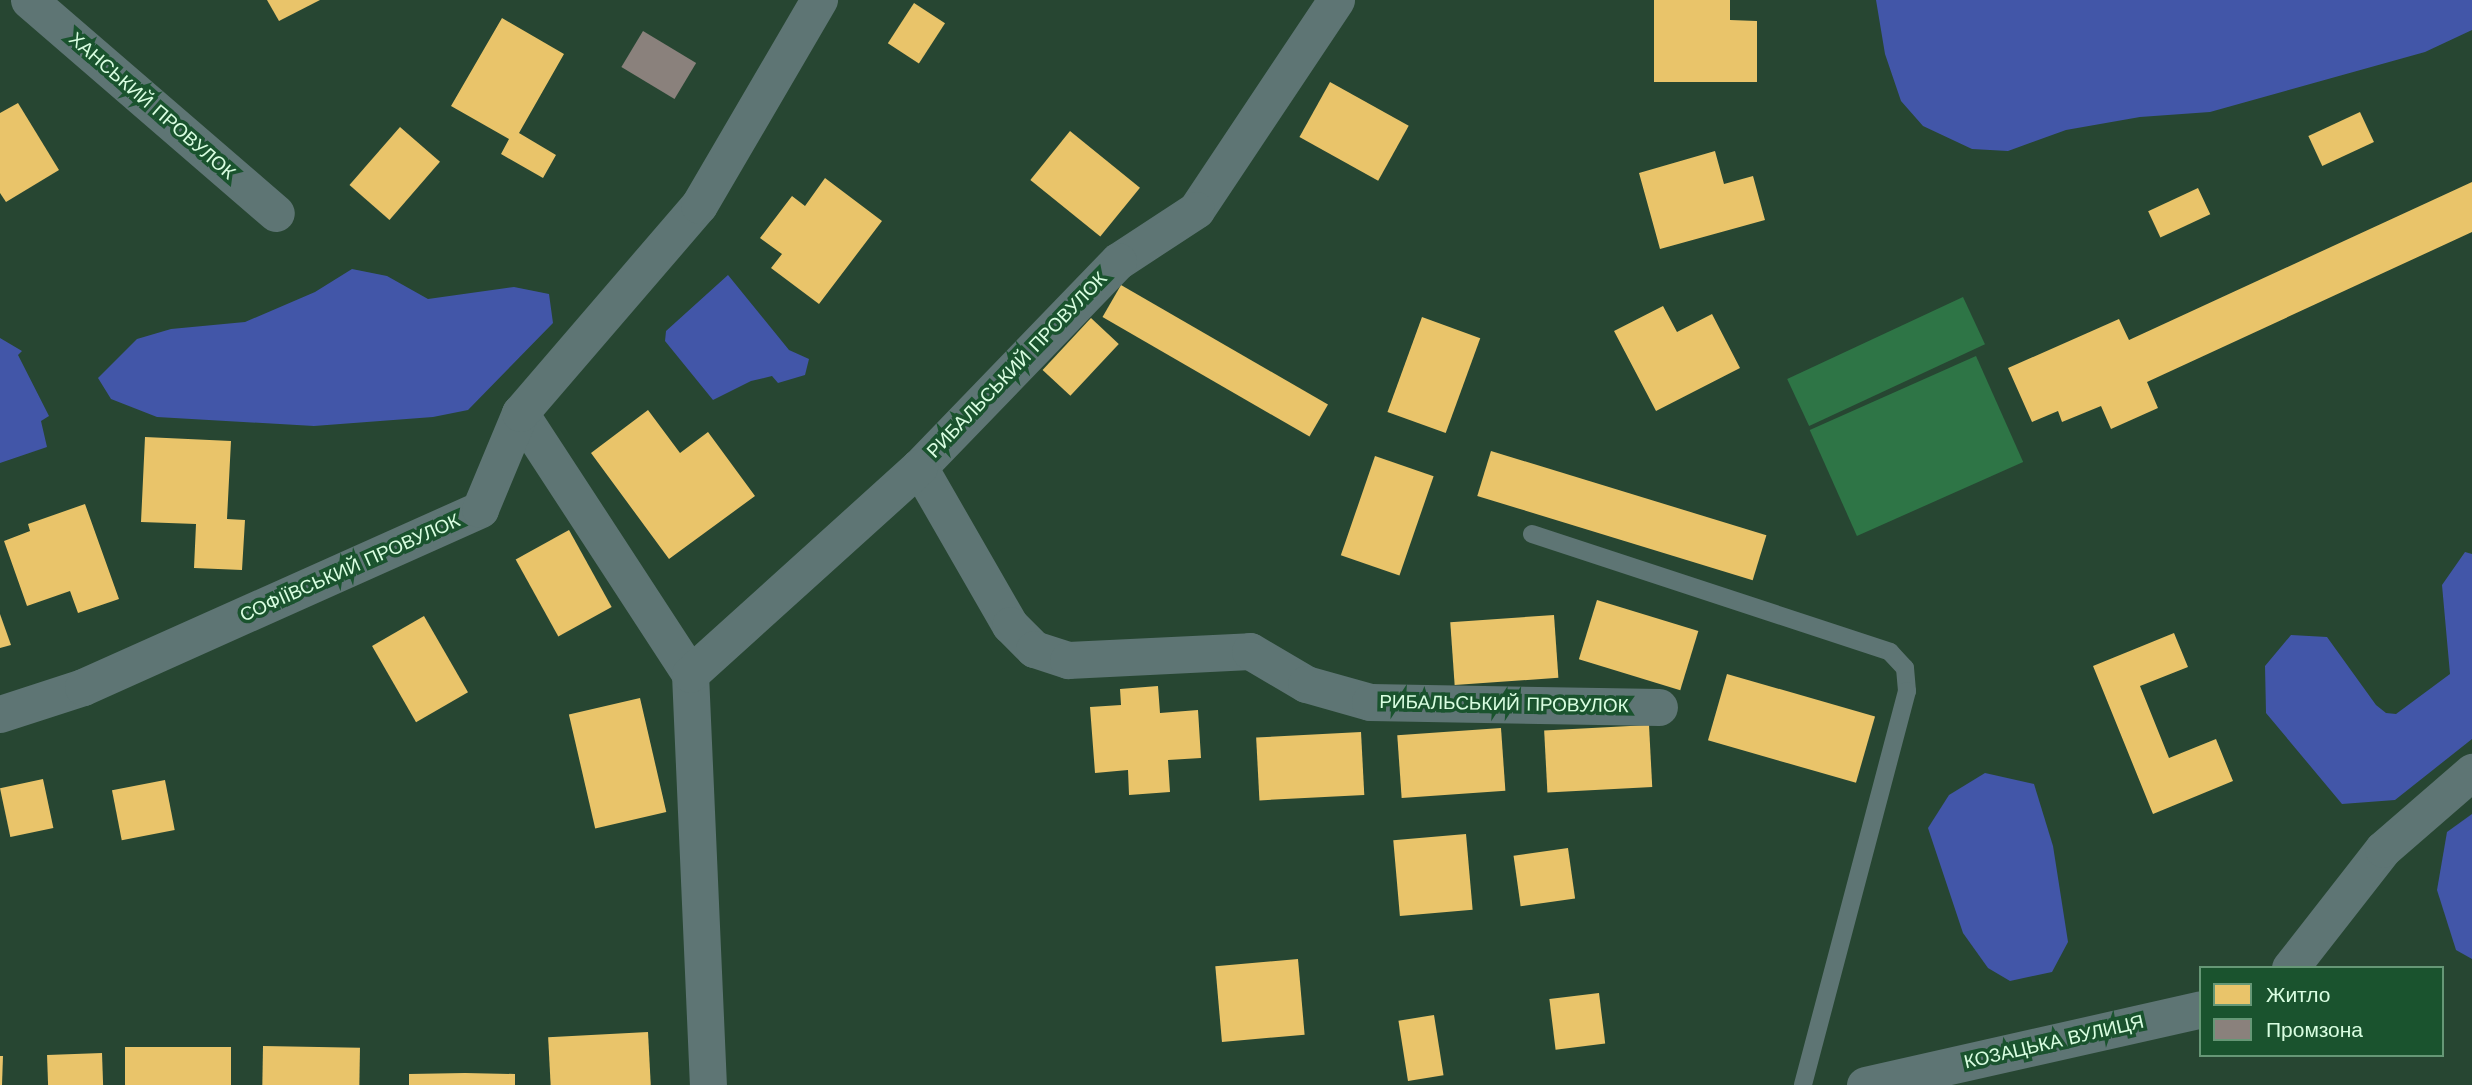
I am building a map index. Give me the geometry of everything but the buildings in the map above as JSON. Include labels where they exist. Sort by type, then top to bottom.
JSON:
[{"type":"street","name":"ХАНСЬКИЙ ПРОВУЛОК","points":[[29,0],[276,213]]},
{"type":"street","name":"СОФІЇВСЬКИЙ ПРОВУЛОК","points":[[0,714],[83,687],[480,509],[520,413],[699,205],[819,0]]},
{"type":"street","name":"РИБАЛЬСЬКИЙ ПРОВУЛОК","points":[[1336,0],[1196,210],[1118,261],[919,467],[1010,625],[1034,649],[1068,660],[1250,652],[1306,684],[1370,702],[1659,707]]},
{"type":"street","points":[[520,413],[690,674],[708,1085]]},
{"type":"street","points":[[690,674],[919,467]]},
{"type":"street","points":[[2292,966],[2383,849],[2472,772]]},
{"type":"street","name":"КОЗАЦЬКА ВУЛИЦЯ","points":[[1866,1085],[2199,1009]]},
{"type":"lane","points":[[1532,534],[1889,652],[1905,668],[1908,691],[1803,1085]]},
{"type":"green space","points":[[1963,297],[1985,344],[1809,426],[1787,379]]},
{"type":"green space","points":[[1976,356],[2023,462],[1857,536],[1810,430]]},
{"type":"water","points":[[1876,0],[2472,0],[2472,30],[2425,52],[2210,112],[2140,117],[2066,130],[2008,151],[1972,149],[1923,126],[1901,101],[1885,54]]},
{"type":"water","points":[[352,269],[387,276],[428,299],[514,287],[549,294],[553,323],[468,410],[433,417],[314,426],[157,417],[111,399],[98,378],[137,339],[171,329],[245,322],[315,292]]},
{"type":"water","points":[[728,275],[789,350],[809,359],[805,375],[778,383],[772,376],[751,381],[713,400],[665,341],[666,331]]},
{"type":"water","points":[[0,338],[22,351],[18,355],[49,416],[41,421],[47,447],[0,463]]},
{"type":"water","points":[[2465,552],[2472,554],[2472,739],[2395,800],[2342,804],[2266,713],[2265,666],[2291,635],[2327,637],[2376,705],[2386,713],[2396,714],[2450,674],[2442,585]]},
{"type":"water","points":[[1985,773],[2034,784],[2053,846],[2068,942],[2052,972],[2010,981],[1988,968],[1963,933],[1928,828],[1949,795]]},
{"type":"water","points":[[2472,814],[2472,959],[2456,950],[2437,890],[2447,832]]}]
